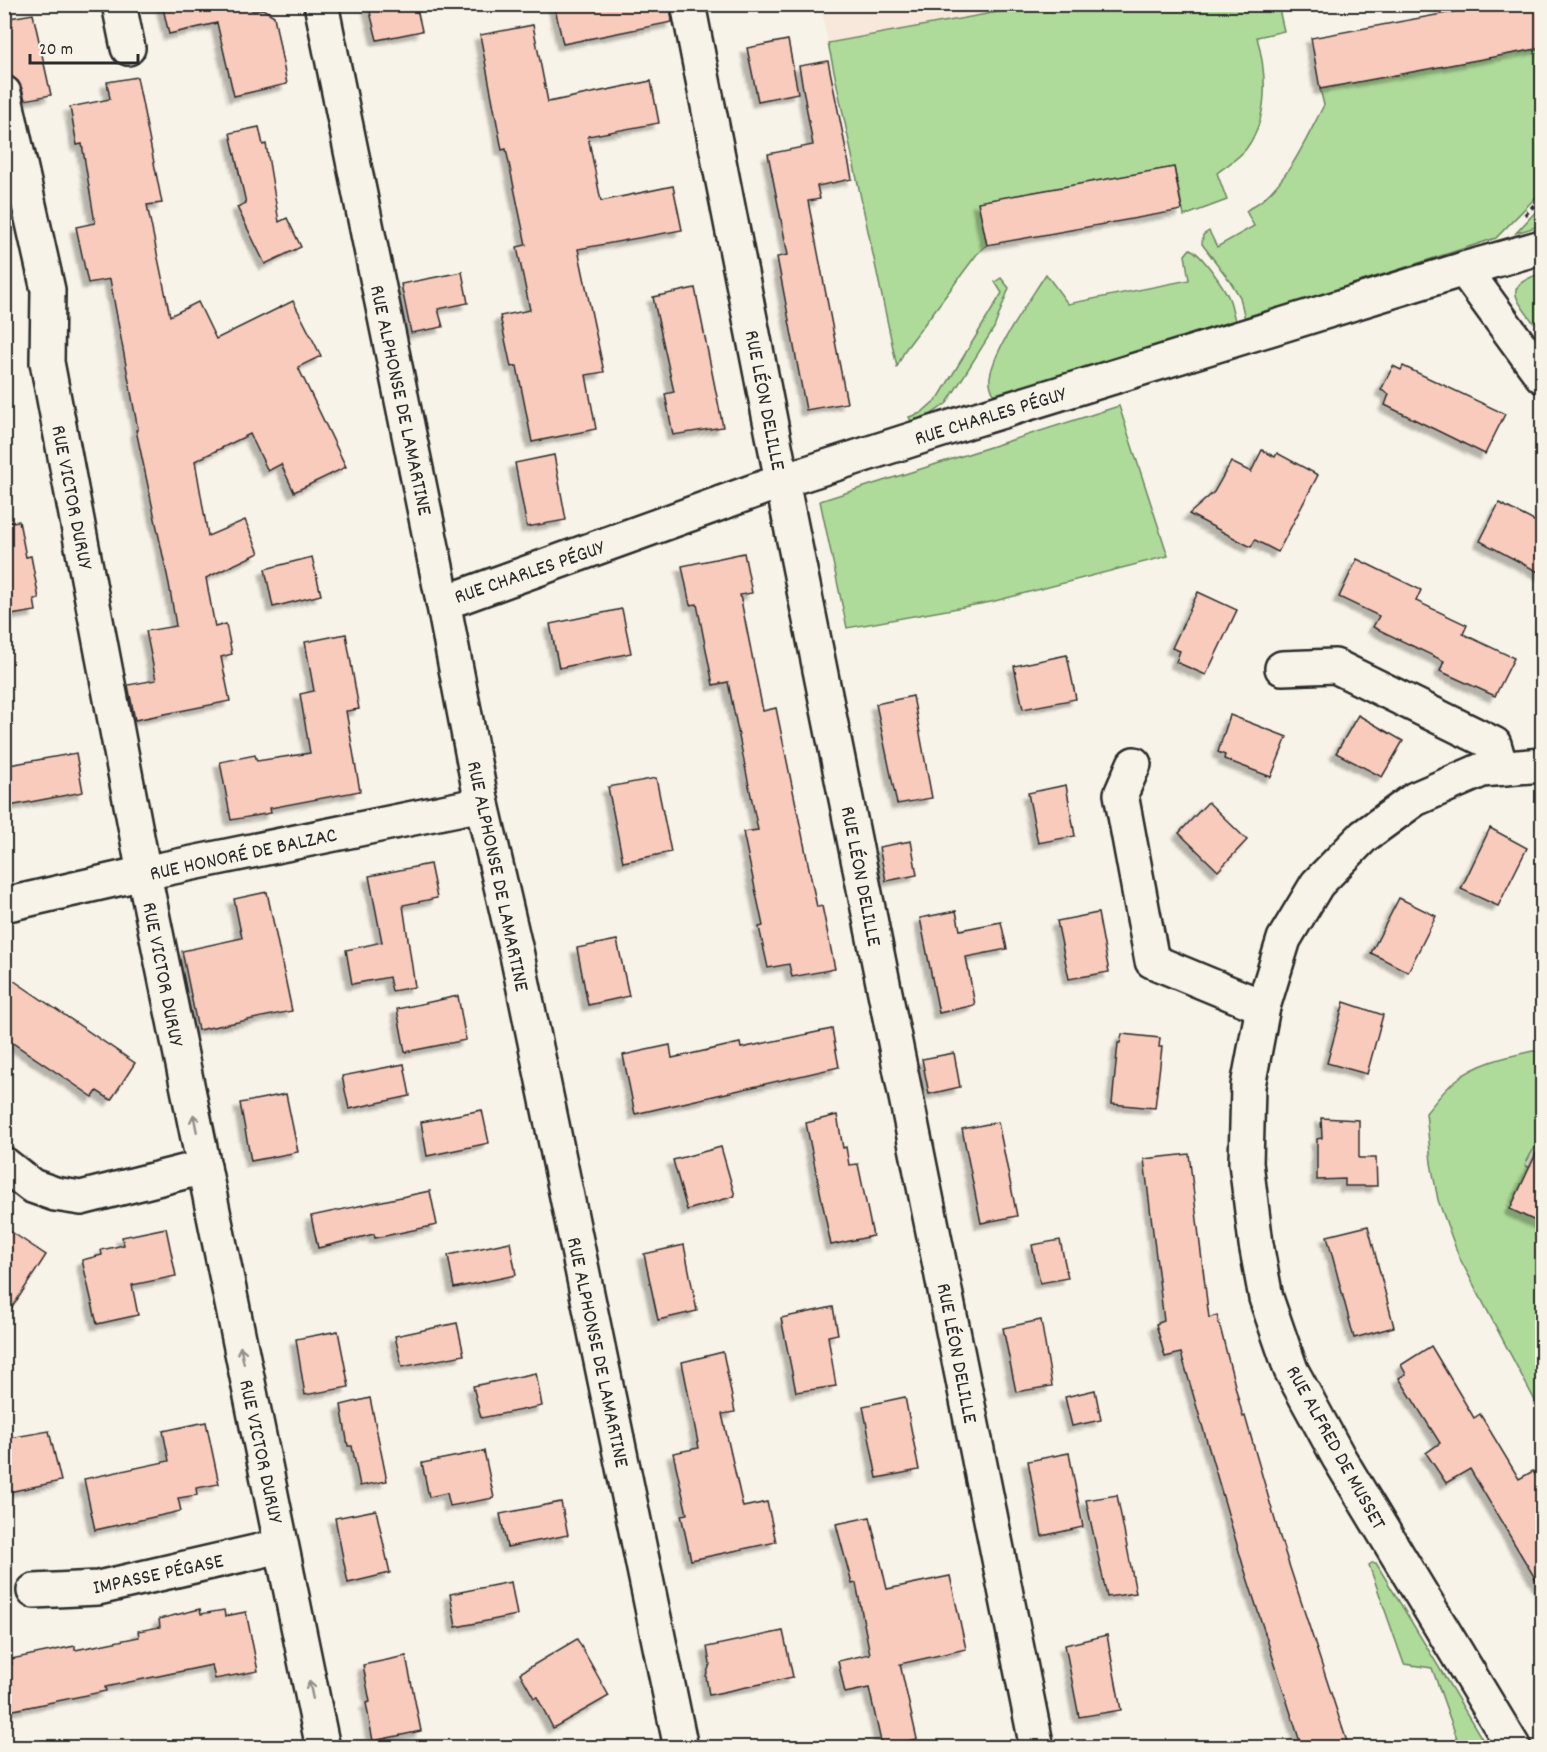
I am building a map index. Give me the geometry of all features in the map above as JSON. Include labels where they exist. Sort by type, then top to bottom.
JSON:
[{"type":"street","points":[[119,4],[128,48]]},
{"type":"street","name":"RUE ALPHONSE DE LAMARTINE","points":[[321,4],[482,804],[517,955],[681,1748]]},
{"type":"street","name":"RUE LÉON DELILLE","points":[[688,4],[1037,1748]]},
{"type":"street","name":"RUE VICTOR DURUY","points":[[4,93],[48,290],[47,362],[144,873],[323,1748]]},
{"type":"street","name":"RUE CHARLES PÉGUY","points":[[442,601],[460,597],[782,481],[967,422],[1542,247]]},
{"type":"street","points":[[1464,269],[1542,376]]},
{"type":"street","points":[[1282,668],[1335,666],[1494,744],[1502,768]]},
{"type":"street","points":[[1134,764],[1121,794],[1152,960],[1263,1007]]},
{"type":"street","name":"RUE ALFRED DE MUSSET","points":[[1514,1748],[1339,1458],[1292,1370],[1266,1298],[1256,1244],[1246,1163],[1248,1086],[1263,1007],[1284,939],[1317,884],[1364,836],[1415,799],[1482,770],[1542,765]]},
{"type":"street","name":"RUE HONORÉ DE BALZAC","points":[[4,905],[144,873],[482,804]]},
{"type":"street","points":[[4,1164],[32,1186],[55,1194],[81,1198],[204,1167]]},
{"type":"street","name":"IMPASSE PÉGASE","points":[[34,1591],[98,1588],[281,1546]]},
{"type":"shaded area","points":[[820,4],[1042,5],[828,43]]},
{"type":"green space","points":[[1042,4],[1278,5],[1284,31],[1257,37],[1263,66],[1264,95],[1263,109],[1254,136],[1236,159],[1217,173],[1227,200],[1184,216],[1174,167],[979,202],[987,245],[977,254],[905,350],[897,367],[828,43]]},
{"type":"green space","points":[[1542,48],[1542,191],[1496,238],[1245,319],[1240,297],[1202,244],[1203,235],[1209,231],[1217,247],[1254,226],[1246,211],[1262,200],[1282,180],[1298,156],[1324,105],[1320,89]]},
{"type":"green space","points":[[1542,205],[1542,225],[1516,233]]},
{"type":"green space","points":[[1190,249],[1213,272],[1224,288],[1235,320],[1002,396],[994,395],[990,386],[990,377],[998,352],[1046,274],[1068,304],[1189,280],[1185,255]]},
{"type":"green space","points":[[1542,273],[1542,320],[1533,322],[1517,298],[1517,287],[1521,282]]},
{"type":"green space","points":[[1001,278],[1009,288],[994,328],[947,403],[930,415],[911,421],[909,417],[921,413],[939,397],[1002,293],[995,282]]},
{"type":"green space","points":[[1119,406],[1168,556],[991,602],[847,628],[820,501]]},
{"type":"green space","points":[[1533,1051],[1542,1052],[1542,1144],[1534,1148],[1525,1165],[1530,1168],[1511,1209],[1542,1224],[1542,1414],[1459,1257],[1438,1200],[1431,1163],[1426,1113],[1451,1085],[1464,1075],[1502,1058]]},
{"type":"green space","points":[[1376,1563],[1487,1747],[1460,1747],[1432,1668],[1404,1664],[1369,1565]]},
{"type":"building","points":[[162,4],[246,4],[246,9],[254,11],[263,9],[274,16],[287,84],[234,96],[217,23],[169,34]]},
{"type":"building","points":[[368,4],[416,4],[422,31],[377,40]]},
{"type":"building","points":[[554,4],[670,4],[672,22],[563,44]]},
{"type":"building","points":[[1496,4],[1542,4],[1542,48],[1320,89],[1311,38]]},
{"type":"building","points":[[33,14],[51,95],[25,100],[18,81],[10,75],[5,75],[4,19]]},
{"type":"building","points":[[533,25],[548,102],[651,81],[659,123],[588,136],[601,201],[673,186],[682,230],[578,249],[604,372],[586,375],[596,429],[532,442],[517,366],[511,367],[500,316],[530,310],[517,247],[526,245],[506,149],[502,150],[480,35]]},
{"type":"building","points":[[788,40],[798,93],[758,101],[747,48]]},
{"type":"building","points":[[828,61],[852,179],[817,186],[820,199],[808,201],[847,403],[806,410],[777,257],[788,255],[768,154],[813,145],[799,66]]},
{"type":"building","points":[[137,77],[162,203],[147,205],[170,316],[198,302],[216,339],[293,301],[321,356],[298,367],[346,467],[294,492],[281,464],[268,471],[250,434],[195,461],[208,536],[245,520],[259,553],[206,578],[215,627],[226,624],[232,654],[221,657],[230,701],[135,720],[128,685],[156,680],[146,631],[176,626],[136,430],[138,430],[110,279],[88,283],[76,227],[95,223],[82,144],[77,145],[70,107],[110,99],[107,82]]},
{"type":"building","points":[[259,127],[263,145],[266,144],[279,222],[287,218],[301,247],[265,264],[237,207],[246,203],[230,133]]},
{"type":"building","points":[[1174,167],[1182,210],[987,245],[978,202]]},
{"type":"building","points":[[462,272],[468,303],[438,309],[443,327],[411,333],[401,284]]},
{"type":"building","points":[[695,288],[723,427],[673,435],[665,394],[674,392],[653,297]]},
{"type":"building","points":[[1393,366],[1401,370],[1403,366],[1505,414],[1485,454],[1385,405],[1389,394],[1381,390]]},
{"type":"building","points":[[1262,450],[1275,457],[1277,453],[1318,475],[1278,552],[1255,540],[1251,547],[1189,514],[1214,492],[1231,462],[1251,472]]},
{"type":"building","points":[[554,455],[566,520],[527,527],[515,463]]},
{"type":"building","points":[[1499,503],[1542,525],[1542,574],[1480,541]]},
{"type":"building","points":[[19,521],[26,557],[31,556],[39,599],[34,599],[36,611],[4,616],[4,523]]},
{"type":"building","points":[[744,553],[752,593],[740,595],[763,711],[776,708],[817,907],[822,906],[835,969],[792,977],[789,964],[768,968],[759,927],[763,926],[743,832],[758,830],[728,682],[713,685],[697,604],[690,605],[682,566]]},
{"type":"building","points":[[312,557],[321,595],[273,607],[265,569]]},
{"type":"building","points":[[1357,559],[1421,590],[1416,601],[1467,625],[1463,634],[1514,658],[1495,696],[1440,671],[1444,661],[1373,627],[1379,616],[1339,597]]},
{"type":"building","points":[[1198,592],[1237,610],[1206,675],[1176,662],[1180,651],[1172,648]]},
{"type":"building","points":[[622,609],[631,653],[559,668],[550,624]]},
{"type":"building","points":[[346,634],[359,709],[346,711],[360,791],[270,808],[271,813],[231,820],[220,762],[255,755],[257,761],[310,753],[300,694],[314,691],[305,642]]},
{"type":"building","points":[[1067,655],[1076,699],[1023,709],[1014,666]]},
{"type":"building","points":[[913,696],[932,798],[897,804],[876,704]]},
{"type":"building","points":[[1230,715],[1287,737],[1271,777],[1224,759],[1225,755],[1218,752]]},
{"type":"building","points":[[1358,715],[1403,741],[1382,777],[1336,753]]},
{"type":"building","points":[[76,753],[83,792],[4,807],[4,766]]},
{"type":"building","points":[[656,778],[671,852],[623,862],[608,787]]},
{"type":"building","points":[[1066,785],[1075,836],[1038,843],[1028,793]]},
{"type":"building","points":[[1208,802],[1247,840],[1218,871],[1179,833]]},
{"type":"building","points":[[1490,828],[1527,848],[1498,906],[1461,889]]},
{"type":"building","points":[[911,841],[917,875],[886,881],[879,847]]},
{"type":"building","points":[[430,864],[437,898],[403,905],[415,987],[392,991],[389,977],[352,984],[346,950],[382,942],[369,876]]},
{"type":"building","points":[[267,892],[292,1011],[198,1030],[182,951],[242,938],[234,899]]},
{"type":"building","points":[[1399,898],[1436,916],[1408,972],[1371,953]]},
{"type":"building","points":[[956,911],[960,930],[1001,922],[1007,949],[966,957],[975,1005],[939,1013],[920,918]]},
{"type":"building","points":[[1098,913],[1109,972],[1069,979],[1057,921]]},
{"type":"building","points":[[617,940],[629,996],[588,1005],[577,948]]},
{"type":"building","points":[[4,974],[135,1063],[111,1100],[97,1091],[93,1097],[4,1037]]},
{"type":"building","points":[[458,996],[466,1040],[405,1052],[397,1009]]},
{"type":"building","points":[[1344,1002],[1383,1015],[1367,1074],[1327,1063]]},
{"type":"building","points":[[832,1029],[839,1067],[635,1114],[623,1055],[670,1045],[672,1058],[740,1043],[741,1048]]},
{"type":"building","points":[[1122,1034],[1160,1038],[1159,1047],[1162,1047],[1155,1108],[1112,1104],[1118,1043],[1120,1043]]},
{"type":"building","points":[[954,1053],[960,1087],[929,1094],[922,1059]]},
{"type":"building","points":[[404,1064],[410,1096],[349,1109],[342,1076]]},
{"type":"building","points":[[286,1094],[298,1152],[251,1161],[240,1103]]},
{"type":"building","points":[[482,1110],[489,1143],[427,1156],[421,1122]]},
{"type":"building","points":[[837,1115],[843,1148],[846,1147],[849,1165],[858,1164],[873,1236],[831,1245],[806,1123]]},
{"type":"building","points":[[1321,1118],[1359,1120],[1359,1158],[1376,1158],[1377,1186],[1345,1186],[1345,1179],[1317,1180],[1317,1139],[1322,1138]]},
{"type":"building","points":[[998,1122],[1017,1216],[981,1223],[962,1129]]},
{"type":"building","points":[[1542,1141],[1542,1224],[1510,1209]]},
{"type":"building","points":[[721,1147],[735,1196],[687,1210],[673,1160]]},
{"type":"building","points":[[1189,1154],[1209,1318],[1217,1315],[1243,1417],[1245,1416],[1279,1534],[1349,1748],[1302,1748],[1243,1565],[1181,1353],[1165,1357],[1156,1324],[1164,1321],[1144,1159]]},
{"type":"building","points":[[430,1191],[437,1225],[375,1238],[374,1234],[318,1248],[311,1216]]},
{"type":"building","points":[[1368,1226],[1394,1327],[1354,1338],[1327,1236]]},
{"type":"building","points":[[4,1227],[46,1255],[4,1320]]},
{"type":"building","points":[[166,1228],[176,1276],[132,1285],[138,1315],[97,1324],[82,1260],[102,1255],[101,1250],[124,1245],[122,1237]]},
{"type":"building","points":[[1060,1240],[1068,1278],[1040,1283],[1032,1245]]},
{"type":"building","points":[[510,1242],[516,1275],[454,1288],[448,1255]]},
{"type":"building","points":[[684,1245],[697,1311],[658,1320],[644,1254]]},
{"type":"building","points":[[833,1307],[838,1334],[828,1336],[836,1386],[796,1392],[781,1318]]},
{"type":"building","points":[[1041,1320],[1052,1386],[1016,1392],[1003,1328]]},
{"type":"building","points":[[457,1323],[464,1355],[402,1367],[395,1336]]},
{"type":"building","points":[[338,1331],[349,1387],[305,1395],[296,1339]]},
{"type":"building","points":[[1431,1346],[1474,1418],[1480,1414],[1519,1479],[1533,1471],[1542,1486],[1542,1590],[1470,1469],[1446,1483],[1426,1453],[1440,1443],[1399,1378],[1406,1374],[1401,1365]]},
{"type":"building","points":[[723,1352],[735,1412],[722,1414],[743,1507],[767,1502],[776,1542],[691,1560],[681,1515],[687,1514],[673,1453],[699,1448],[682,1362]]},
{"type":"building","points":[[536,1373],[542,1406],[481,1418],[473,1386]]},
{"type":"building","points":[[1095,1390],[1101,1420],[1072,1426],[1065,1397]]},
{"type":"building","points":[[905,1397],[919,1470],[877,1478],[863,1406]]},
{"type":"building","points":[[370,1398],[387,1481],[360,1486],[352,1446],[348,1446],[341,1405]]},
{"type":"building","points":[[206,1422],[219,1484],[196,1488],[197,1495],[178,1498],[181,1511],[95,1530],[84,1479],[169,1461],[163,1431]]},
{"type":"building","points":[[49,1431],[61,1481],[4,1493],[4,1454],[12,1452],[9,1438]]},
{"type":"building","points":[[484,1451],[494,1498],[450,1506],[447,1493],[429,1497],[422,1463]]},
{"type":"building","points":[[1069,1453],[1083,1527],[1042,1536],[1028,1461]]},
{"type":"building","points":[[1117,1495],[1136,1593],[1107,1597],[1086,1500]]},
{"type":"building","points":[[561,1502],[568,1535],[507,1547],[500,1514]]},
{"type":"building","points":[[376,1510],[390,1573],[348,1583],[335,1518]]},
{"type":"building","points":[[870,1517],[887,1589],[950,1576],[966,1649],[900,1664],[917,1739],[882,1746],[869,1688],[845,1693],[838,1661],[870,1654],[856,1583],[852,1584],[836,1524]]},
{"type":"building","points":[[511,1582],[517,1615],[456,1627],[450,1594]]},
{"type":"building","points":[[200,1609],[201,1614],[224,1610],[225,1616],[246,1612],[258,1671],[215,1679],[212,1665],[105,1687],[106,1691],[4,1712],[4,1665],[12,1664],[11,1659],[75,1646],[75,1650],[139,1637],[138,1631],[160,1627],[159,1619]]},
{"type":"building","points":[[783,1631],[793,1677],[709,1695],[706,1676],[710,1664],[707,1647]]},
{"type":"building","points":[[1107,1635],[1121,1710],[1079,1717],[1065,1645]]},
{"type":"building","points":[[577,1639],[609,1696],[553,1728],[537,1697],[534,1698],[520,1673]]},
{"type":"building","points":[[406,1656],[421,1731],[373,1741],[366,1703],[370,1702],[363,1665]]}]
